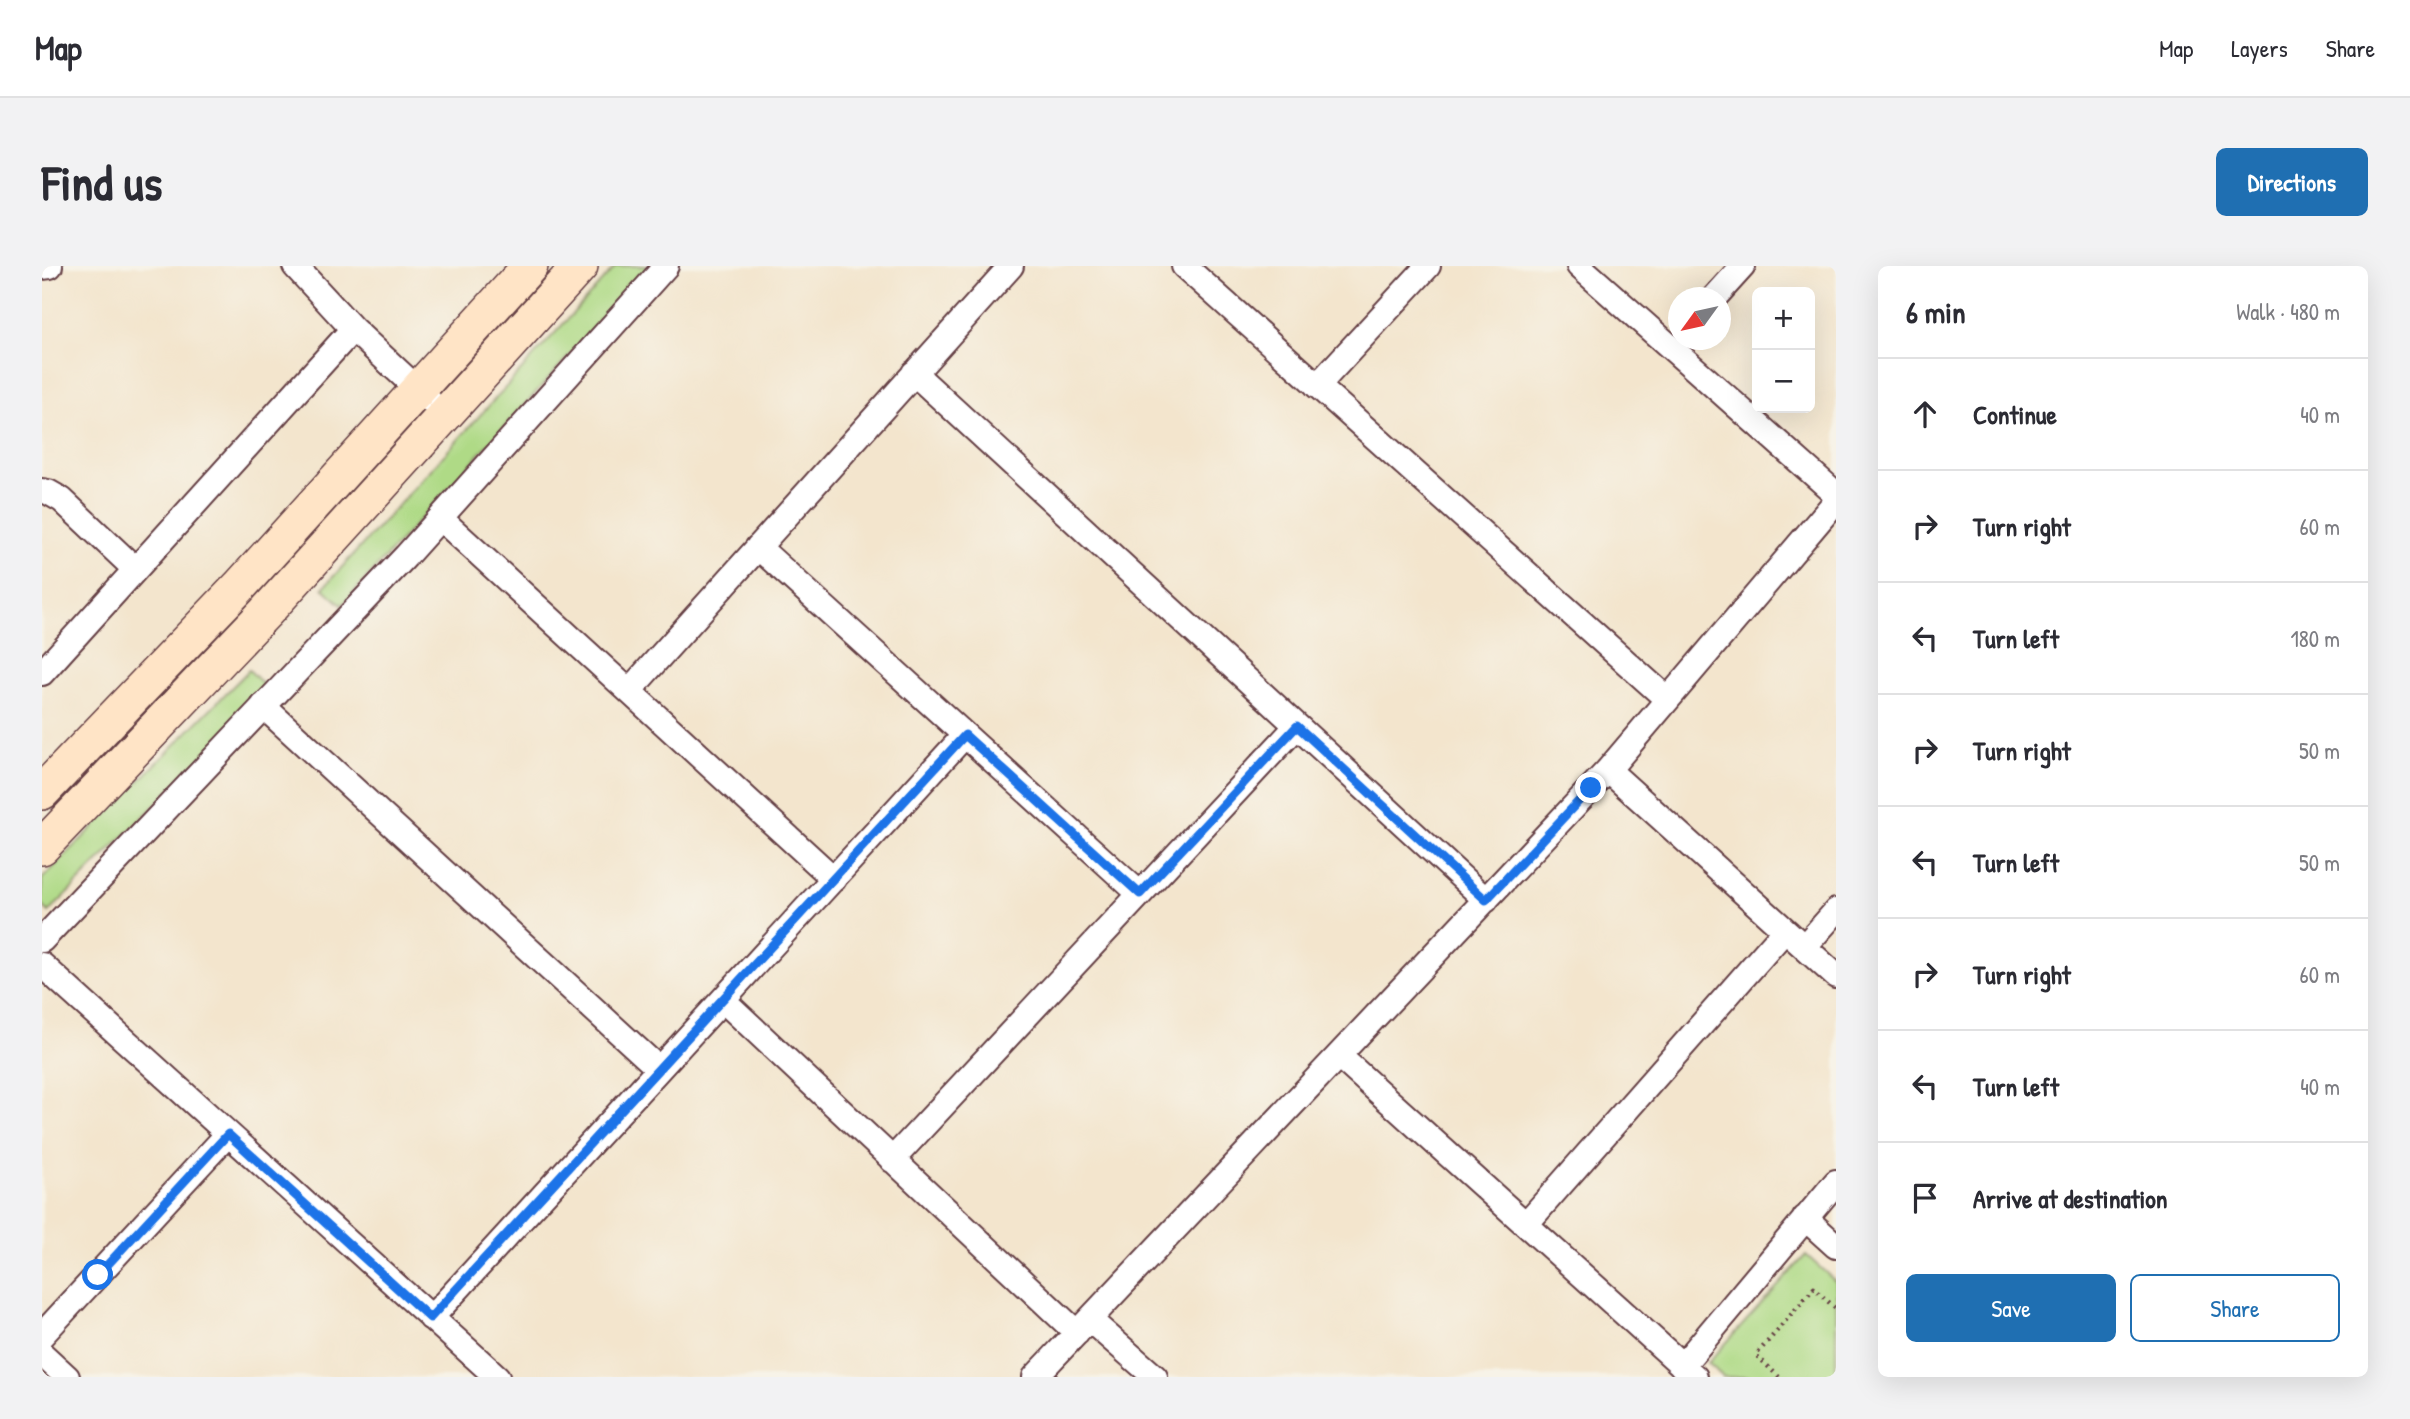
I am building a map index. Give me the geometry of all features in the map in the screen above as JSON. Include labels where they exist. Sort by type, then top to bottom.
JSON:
[{"type":"street","points":[[42,267],[50,266]]},
{"type":"street","points":[[295,266],[353,330],[445,415]]},
{"type":"street","points":[[42,792],[239,587],[530,266]]},
{"type":"street","points":[[42,847],[265,613],[580,266]]},
{"type":"street","points":[[42,940],[440,518],[666,266]]},
{"type":"street","points":[[629,691],[1011,266]]},
{"type":"street","points":[[1184,266],[1667,699]]},
{"type":"street","points":[[1317,386],[1428,266]]},
{"type":"street","points":[[1579,266],[1668,337]]},
{"type":"street","points":[[1724,287],[1743,266]]},
{"type":"street","points":[[42,673],[353,330]]},
{"type":"street","points":[[1683,350],[1836,494]]},
{"type":"street","points":[[915,373],[1486,900]]},
{"type":"street","points":[[42,491],[62,500],[135,569]]},
{"type":"street","points":[[1035,1377],[1608,770],[1836,501]]},
{"type":"street","points":[[440,518],[834,879]]},
{"type":"street","points":[[758,547],[1140,894]]},
{"type":"street","points":[[263,706],[659,1069]]},
{"type":"street","points":[[892,1160],[1297,726]]},
{"type":"street","points":[[430,1318],[965,735]]},
{"type":"street","points":[[1608,770],[1836,976]]},
{"type":"street","points":[[1804,947],[1836,911]]},
{"type":"street","points":[[1526,1224],[1785,930]]},
{"type":"street","points":[[42,965],[497,1377]]},
{"type":"street","points":[[723,1000],[892,1160],[1083,1326],[1154,1377]]},
{"type":"street","points":[[1339,1056],[1688,1371],[1805,1218],[1836,1182]]},
{"type":"street","points":[[42,1335],[228,1134]]},
{"type":"street","points":[[1805,1218],[1836,1246]]},
{"type":"street","points":[[42,1354],[67,1377]]},
{"type":"path","points":[[1779,1377],[1756,1355],[1814,1288],[1836,1309]]},
{"type":"green space","points":[[616,266],[651,266],[342,605],[323,588]]},
{"type":"green space","points":[[249,670],[269,690],[49,912],[42,905],[42,879]]},
{"type":"green space","points":[[1806,1255],[1836,1282],[1836,1377],[1723,1377],[1708,1363]]},
{"type":"route","points":[[98,1275],[228,1134],[430,1318],[965,735],[1140,894],[1297,726],[1486,900],[1591,788]]}]
